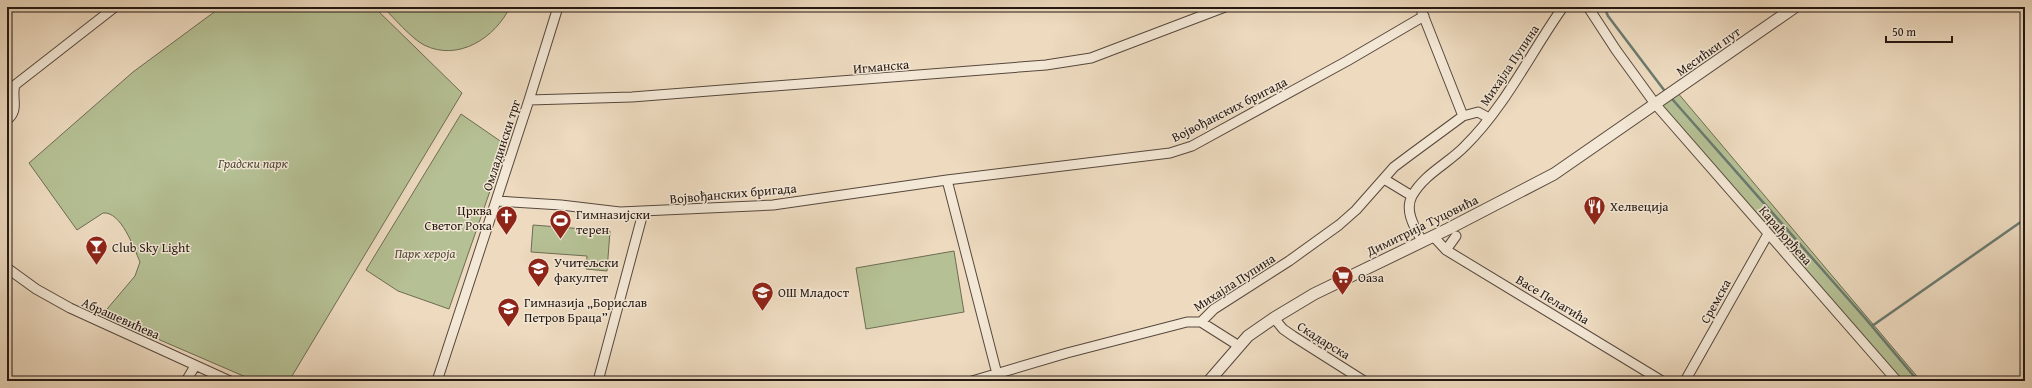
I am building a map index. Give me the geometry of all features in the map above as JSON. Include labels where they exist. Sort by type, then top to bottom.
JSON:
[{"type":"street","points":[[7,120],[13,113],[15,106],[13,91],[15,85],[115,7]]},
{"type":"street","name":"Омладински трг","points":[[437,381],[558,7]]},
{"type":"street","name":"Игманска","points":[[529,100],[632,97],[1046,65],[1091,58],[1225,7]]},
{"type":"street","name":"Михајла Пупина","points":[[1412,196],[1424,182],[1466,146],[1489,118],[1520,74],[1563,7]]},
{"type":"street","name":"Карађорђева","points":[[1588,7],[1616,50],[1656,105],[1897,381]]},
{"type":"street","name":"Месићки пут","points":[[1656,105],[1795,7]]},
{"type":"street","name":"Михајла Пупина","points":[[1422,11],[1463,116]]},
{"type":"street","name":"Војвођанских бригада","points":[[496,201],[561,205],[620,212],[643,213],[773,204],[947,180],[1158,155],[1182,150],[1348,61],[1422,11]]},
{"type":"street","name":"Димитрија Туцовића","points":[[1209,381],[1248,336],[1274,318],[1314,294],[1433,236],[1554,174],[1656,105]]},
{"type":"street","name":"Михајла Пупина","points":[[972,381],[1067,353],[1187,322],[1204,324],[1214,309],[1289,261],[1339,225],[1387,180],[1394,167],[1463,116],[1478,112],[1489,118]]},
{"type":"street","points":[[947,180],[997,374]]},
{"type":"street","points":[[1387,180],[1412,196],[1410,216],[1422,241]]},
{"type":"street","points":[[598,381],[643,213]]},
{"type":"street","name":"Сремска","points":[[1685,381],[1768,234]]},
{"type":"street","name":"Васе Пелагића","points":[[1433,236],[1446,250],[1662,381]]},
{"type":"street","points":[[1446,250],[1456,236]]},
{"type":"street","name":"Абрашевићева","points":[[7,268],[36,289],[70,308],[230,381]]},
{"type":"street","name":"Скадарска","points":[[1274,318],[1282,329],[1292,336],[1364,381]]},
{"type":"street","points":[[1204,324],[1239,346]]},
{"type":"street","points":[[186,381],[195,366]]},
{"type":"green space","name":"Градски парк","points":[[221,7],[374,7],[462,93],[289,381],[255,381],[102,315],[135,276],[140,262],[130,240],[121,224],[110,214],[103,213],[77,230],[29,163],[133,72]]},
{"type":"green space","points":[[383,7],[510,7],[495,28],[485,37],[462,49],[450,51],[437,50],[419,42],[408,33]]},
{"type":"green space","points":[[1677,92],[1921,381],[1898,381],[1659,105]]},
{"type":"green space","name":"Парк хероја","points":[[461,114],[506,145],[449,309],[398,291],[366,270]]},
{"type":"green space","name":"Гимназијски терен","points":[[533,225],[610,231],[607,271],[586,269],[587,256],[531,252]]},
{"type":"green space","points":[[954,251],[964,312],[866,329],[856,268]]},
{"type":"waterway","points":[[1604,7],[1608,16],[1664,90]]},
{"type":"waterway","points":[[1673,100],[1865,318],[1918,381]]},
{"type":"waterway","points":[[1872,326],[2025,219]]},
{"type":"place","name":"Хелвеција","points":[[1595,226]]},
{"type":"place","name":"Црква Светог Рока","points":[[507,236]]},
{"type":"place","name":"Гимназијски терен","points":[[560,240]]},
{"type":"place","name":"Club Sky Light","points":[[97,266]]},
{"type":"place","name":"Учитељски факултет","points":[[538,288]]},
{"type":"place","name":"Оаза","points":[[1342,296]]},
{"type":"place","name":"ОШ Младост","points":[[763,312]]},
{"type":"place","name":"Гимназија „Борислав Петров Браца”","points":[[509,328]]}]
